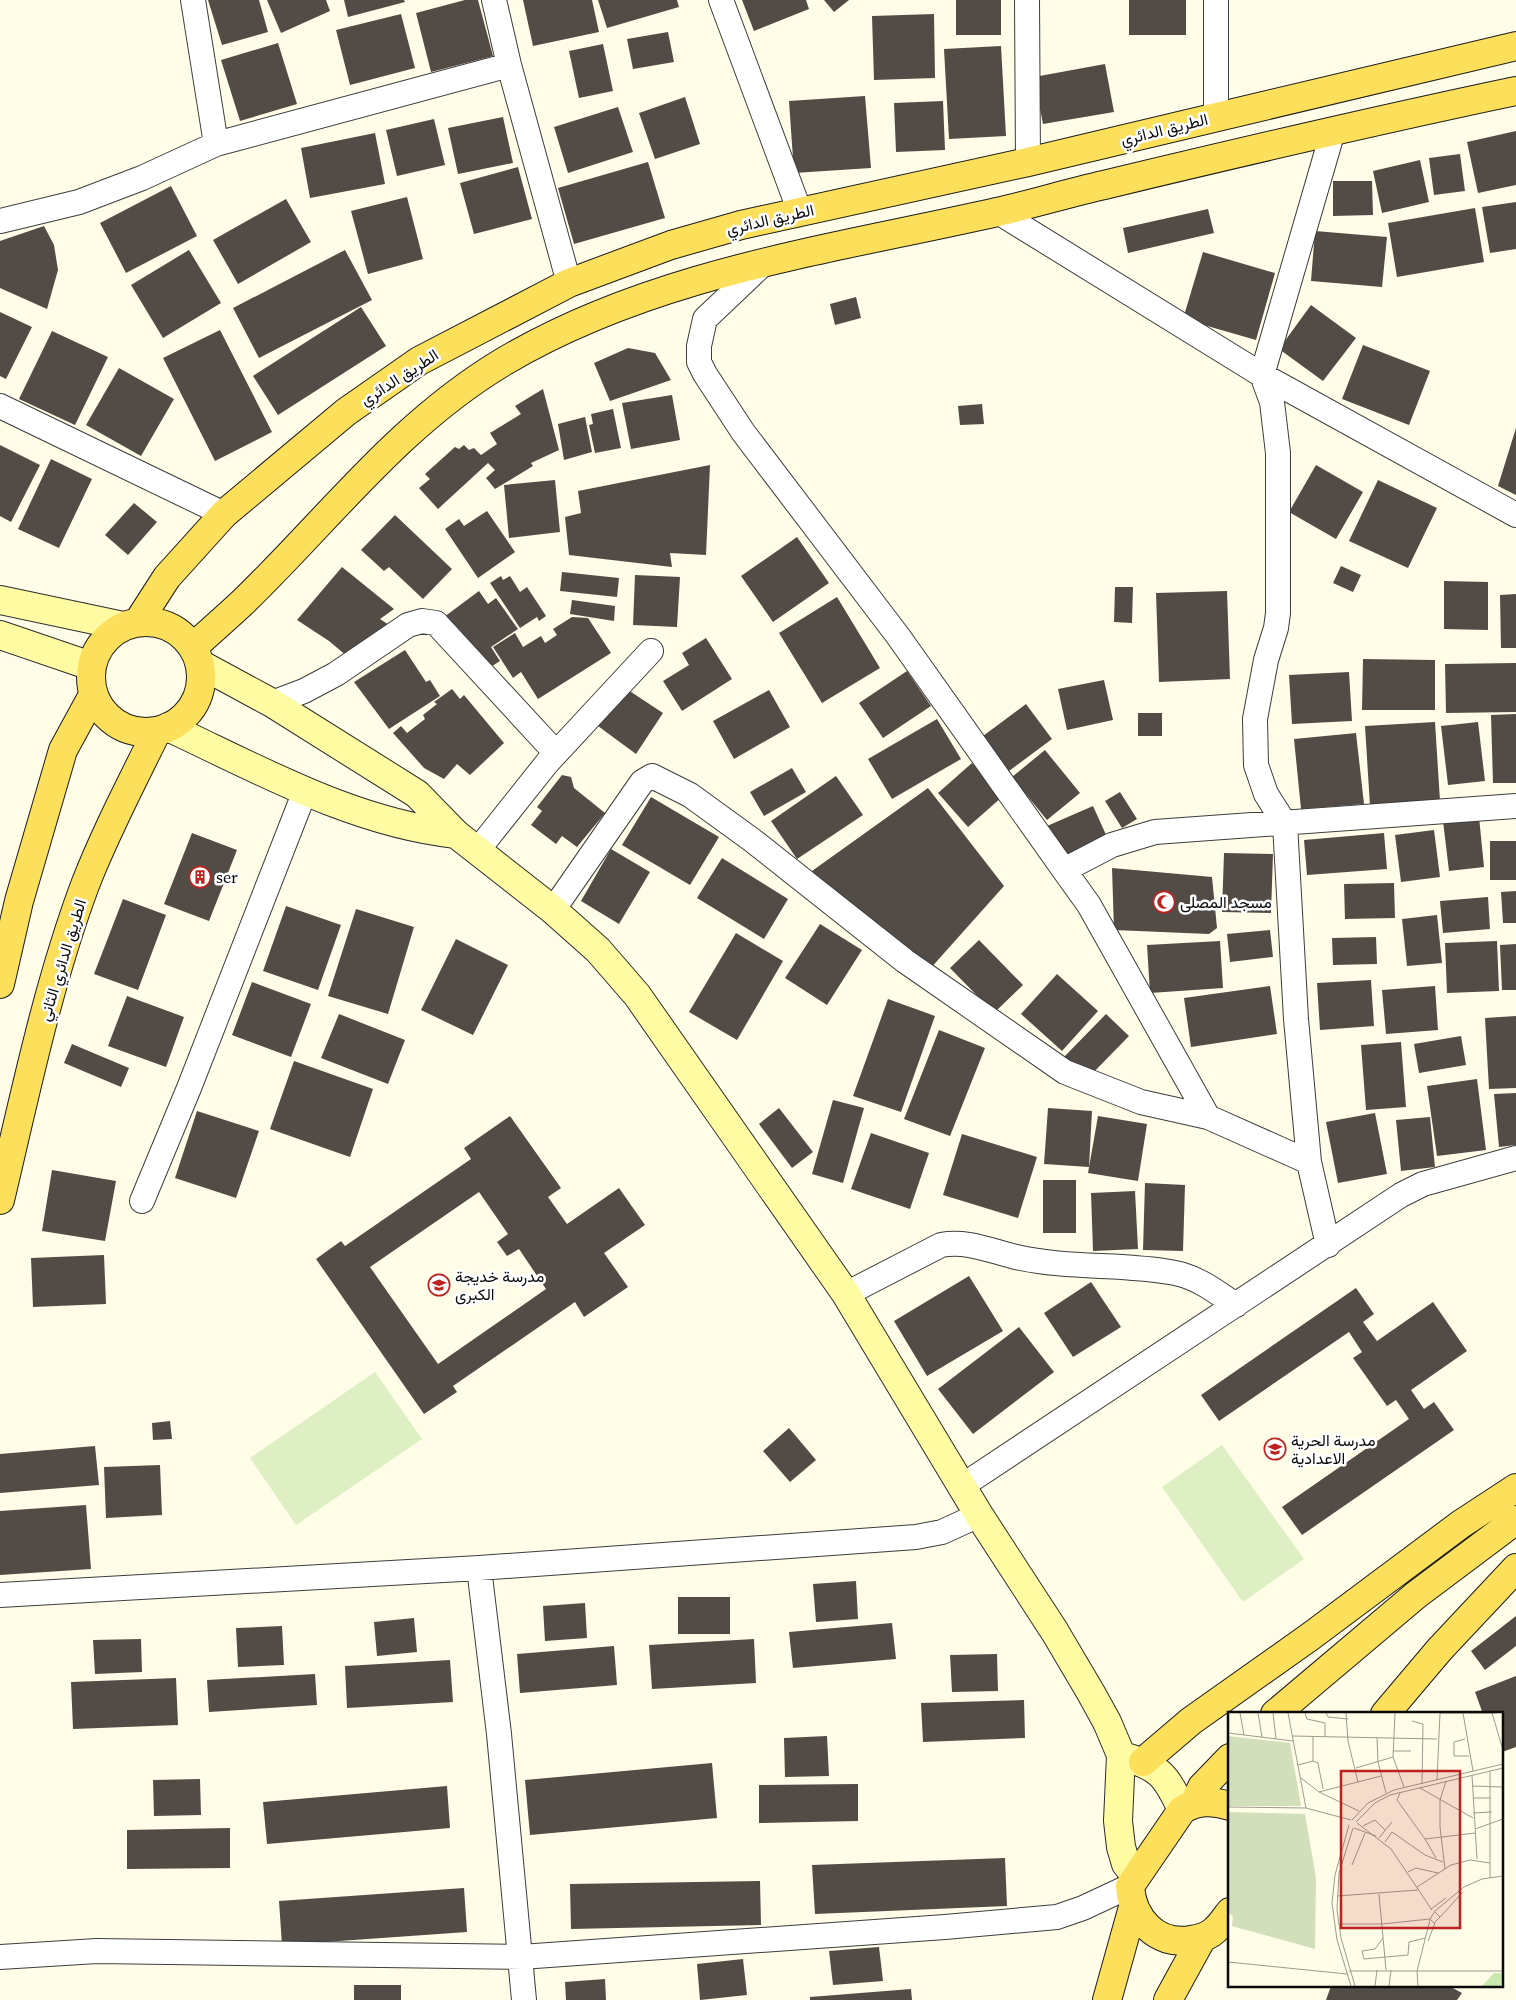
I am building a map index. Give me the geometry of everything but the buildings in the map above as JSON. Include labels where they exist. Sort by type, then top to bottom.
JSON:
[{"type":"main road","name":"الطريق الدائري","points":[[131,624],[167,577],[224,514],[346,412],[419,361],[569,283],[671,245],[741,225],[1028,162],[1516,46]]},
{"type":"main road","points":[[197,655],[244,601],[388,450],[436,410],[502,363],[556,334],[617,306],[697,280],[860,240],[998,212],[1333,130],[1516,91]]},
{"type":"main road","points":[[159,623],[178,632],[197,655],[202,683],[196,701],[184,717],[162,729],[137,731],[118,725],[103,712],[93,695],[91,666],[102,642],[131,624],[159,623]]},
{"type":"main road","points":[[0,984],[19,901],[63,750],[93,695]]},
{"type":"main road","name":"الطريق الدائري الثاني","points":[[0,1200],[49,997],[85,886],[120,805],[162,729]]},
{"type":"main road","points":[[1132,1759],[1192,1720],[1311,1636],[1461,1524],[1516,1488]]},
{"type":"main road","points":[[1277,1712],[1416,1596],[1516,1520]]},
{"type":"main road","points":[[1388,1712],[1440,1649],[1516,1568]]},
{"type":"main road","points":[[1107,2000],[1133,1890],[1202,1786],[1228,1760]]},
{"type":"main road","points":[[1188,1806],[1215,1802],[1228,1805]]},
{"type":"main road","points":[[1133,1890],[1144,1925],[1160,1937],[1181,1942],[1202,1938],[1215,1931],[1228,1915]]},
{"type":"main road","points":[[1168,2000],[1202,1938]]},
{"type":"street","points":[[193,0],[216,144]]},
{"type":"street","points":[[494,0],[509,65],[569,283]]},
{"type":"street","points":[[721,0],[800,212]]},
{"type":"street","points":[[1027,0],[1028,162]]},
{"type":"street","points":[[1216,0],[1216,116]]},
{"type":"street","points":[[0,221],[80,202],[142,178],[216,144],[509,65]]},
{"type":"street","points":[[1328,1245],[1309,1162],[1296,1019],[1285,824],[1266,794],[1260,779],[1255,752],[1255,719],[1266,660],[1276,628],[1279,595],[1278,453],[1272,402],[1262,375],[1333,130]]},
{"type":"street","points":[[998,212],[1262,375],[1516,515]]},
{"type":"street","points":[[764,263],[705,318],[699,346],[699,362],[705,374],[743,432],[898,636],[1088,905],[1208,1117]]},
{"type":"street","points":[[0,406],[224,514]]},
{"type":"street","points":[[0,600],[131,624]]},
{"type":"street","points":[[272,703],[304,691],[336,674],[408,625],[428,621],[436,623],[556,754]]},
{"type":"street","points":[[0,635],[91,666]]},
{"type":"street","points":[[466,843],[556,754],[652,651]]},
{"type":"street","points":[[197,655],[417,794],[466,843],[553,910],[598,950],[637,995],[846,1294],[979,1516],[1056,1632],[1107,1722],[1132,1759],[1157,1770],[1170,1782],[1188,1806]]},
{"type":"street","points":[[162,729],[305,791],[383,820],[466,843]]},
{"type":"street","points":[[553,910],[642,782],[652,776],[690,795],[752,840],[905,961],[1065,1072],[1141,1102],[1208,1117],[1309,1162]]},
{"type":"street","points":[[142,1201],[189,1088],[305,791]]},
{"type":"street","points":[[1064,870],[1112,845],[1155,832],[1516,806]]},
{"type":"street","points":[[962,1486],[1382,1208],[1423,1184],[1516,1158]]},
{"type":"street","points":[[846,1294],[941,1245],[954,1243],[1060,1264],[1158,1270],[1182,1275],[1199,1281],[1236,1305]]},
{"type":"street","points":[[0,1594],[479,1568],[916,1537],[942,1532],[979,1516]]},
{"type":"street","points":[[479,1568],[499,1734],[524,2000]]},
{"type":"street","points":[[0,1957],[97,1951],[521,1957],[945,1927],[1057,1917],[1133,1890],[1121,1847],[1118,1821],[1132,1759]]},
{"type":"green space","points":[[375,1372],[422,1439],[296,1525],[250,1458]]},
{"type":"green space","points":[[1222,1445],[1304,1559],[1243,1602],[1162,1487]]},
{"type":"place","name":"ser","points":[[200,877]]},
{"type":"place","name":"مسجد المصلى","points":[[1164,902]]},
{"type":"place","name":"مدرسة خديجة الكبرى","points":[[439,1285]]},
{"type":"place","name":"مدرسة الحرية الاعدادية","points":[[1275,1449]]}]
